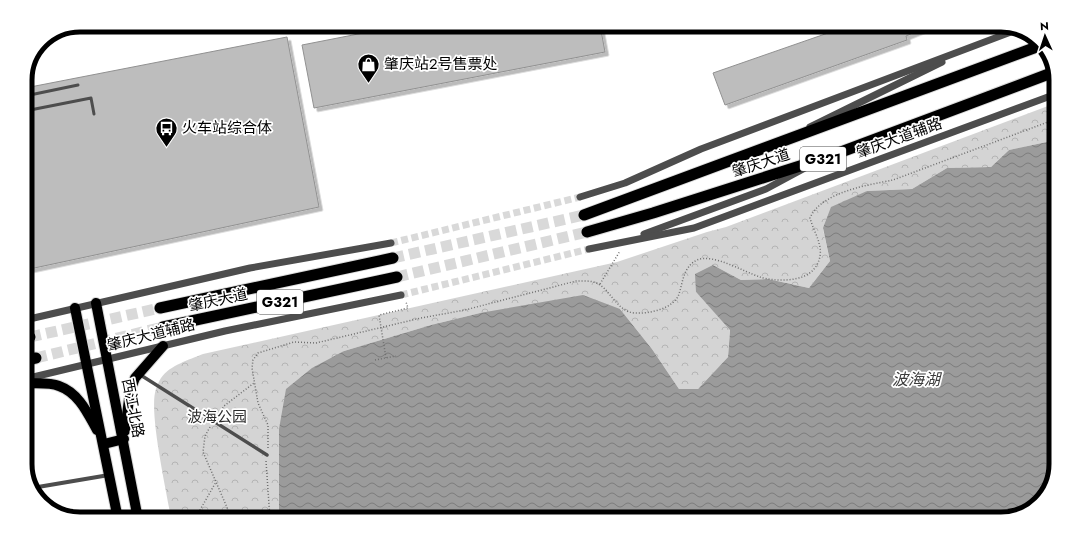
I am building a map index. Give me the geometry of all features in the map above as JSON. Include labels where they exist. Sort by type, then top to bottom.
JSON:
[{"type":"highway","name":"肇庆大道","points":[[584,215],[1025,51]]},
{"type":"highway","name":"肇庆大道","points":[[587,232],[653,214],[825,158],[1049,74]]},
{"type":"highway","name":"肇庆大道","points":[[160,308],[393,258]]},
{"type":"highway","name":"肇庆大道","points":[[163,327],[397,277]]},
{"type":"highway","points":[[32,359],[36,358]]},
{"type":"main road","name":"西江北路","points":[[96,304],[124,439],[137,512]]},
{"type":"main road","points":[[75,308],[117,512]]},
{"type":"main road","points":[[104,444],[124,439],[130,391],[138,373],[163,346]]},
{"type":"main road","points":[[32,384],[59,386],[81,402],[104,444]]},
{"type":"street","points":[[580,197],[625,183],[701,149],[1009,33]]},
{"type":"street","points":[[791,139],[821,120],[969,48]]},
{"type":"street","name":"肇庆大道辅路","points":[[590,250],[625,241],[694,228],[1049,97]]},
{"type":"street","points":[[625,241],[766,189],[825,158]]},
{"type":"street","points":[[32,318],[250,268],[391,243]]},
{"type":"street","name":"肇庆大道辅路","points":[[32,377],[224,330],[403,298]]},
{"type":"street","points":[[138,373],[267,455]]},
{"type":"street","points":[[38,487],[110,475]]},
{"type":"lane","points":[[32,95],[78,86]]},
{"type":"lane","points":[[32,110],[91,98],[94,114]]},
{"type":"path","points":[[269,512],[266,464],[270,441],[268,425],[258,403],[252,368],[253,360],[258,353],[294,342],[316,343],[381,327],[465,310],[576,281],[589,281],[600,285],[614,302],[624,309],[632,313],[644,313],[658,310],[673,303],[679,296],[683,278],[690,266],[697,260],[710,259],[762,278],[791,280],[802,278],[811,272],[818,264],[820,244],[810,218],[813,211],[822,202],[868,184],[893,180],[1049,122]]},
{"type":"path","points":[[600,285],[625,241]]},
{"type":"path","points":[[386,358],[379,315],[408,308],[403,298]]},
{"type":"path","points":[[375,360],[396,356]]},
{"type":"path","points":[[229,512],[203,452],[205,436],[224,406],[254,383]]},
{"type":"path","points":[[200,512],[200,510],[216,482]]},
{"type":"green space","name":"波海公园","points":[[1049,106],[1049,141],[1009,150],[991,167],[947,168],[912,189],[867,191],[823,229],[830,261],[809,288],[768,279],[741,280],[713,265],[696,292],[730,329],[728,357],[698,389],[679,389],[652,349],[620,309],[480,313],[431,325],[344,351],[279,429],[279,512],[170,512],[156,433],[154,400],[156,389],[161,378],[165,373],[180,363],[203,354],[617,262],[726,227]]},
{"type":"water","name":"波海湖","points":[[1049,141],[1049,464],[1048,473],[1041,491],[1033,500],[1022,507],[1001,512],[279,512],[279,429],[286,389],[312,368],[344,351],[431,325],[480,313],[583,295],[620,309],[652,349],[679,389],[698,389],[728,357],[730,330],[696,292],[695,274],[713,265],[741,280],[768,279],[809,288],[830,261],[823,228],[831,207],[867,191],[912,189],[947,168],[991,167],[1009,150]]},
{"type":"building","points":[[368,32],[601,32],[605,52],[314,108],[302,45]]},
{"type":"building","points":[[831,32],[916,32],[906,36],[907,40],[725,105],[713,73]]},
{"type":"building","name":"火车站综合体","points":[[287,37],[319,207],[32,268],[32,87]]},
{"type":"tunnel","points":[[391,243],[580,197]]},
{"type":"tunnel","points":[[393,258],[584,215]]},
{"type":"tunnel","points":[[397,277],[587,232]]},
{"type":"tunnel","points":[[401,295],[589,249]]},
{"type":"tunnel","points":[[32,337],[160,308]]},
{"type":"tunnel","points":[[36,358],[163,327]]},
{"type":"place","name":"肇庆站2号售票处","points":[[368,84]]},
{"type":"place","name":"火车站综合体","points":[[166,148]]}]
